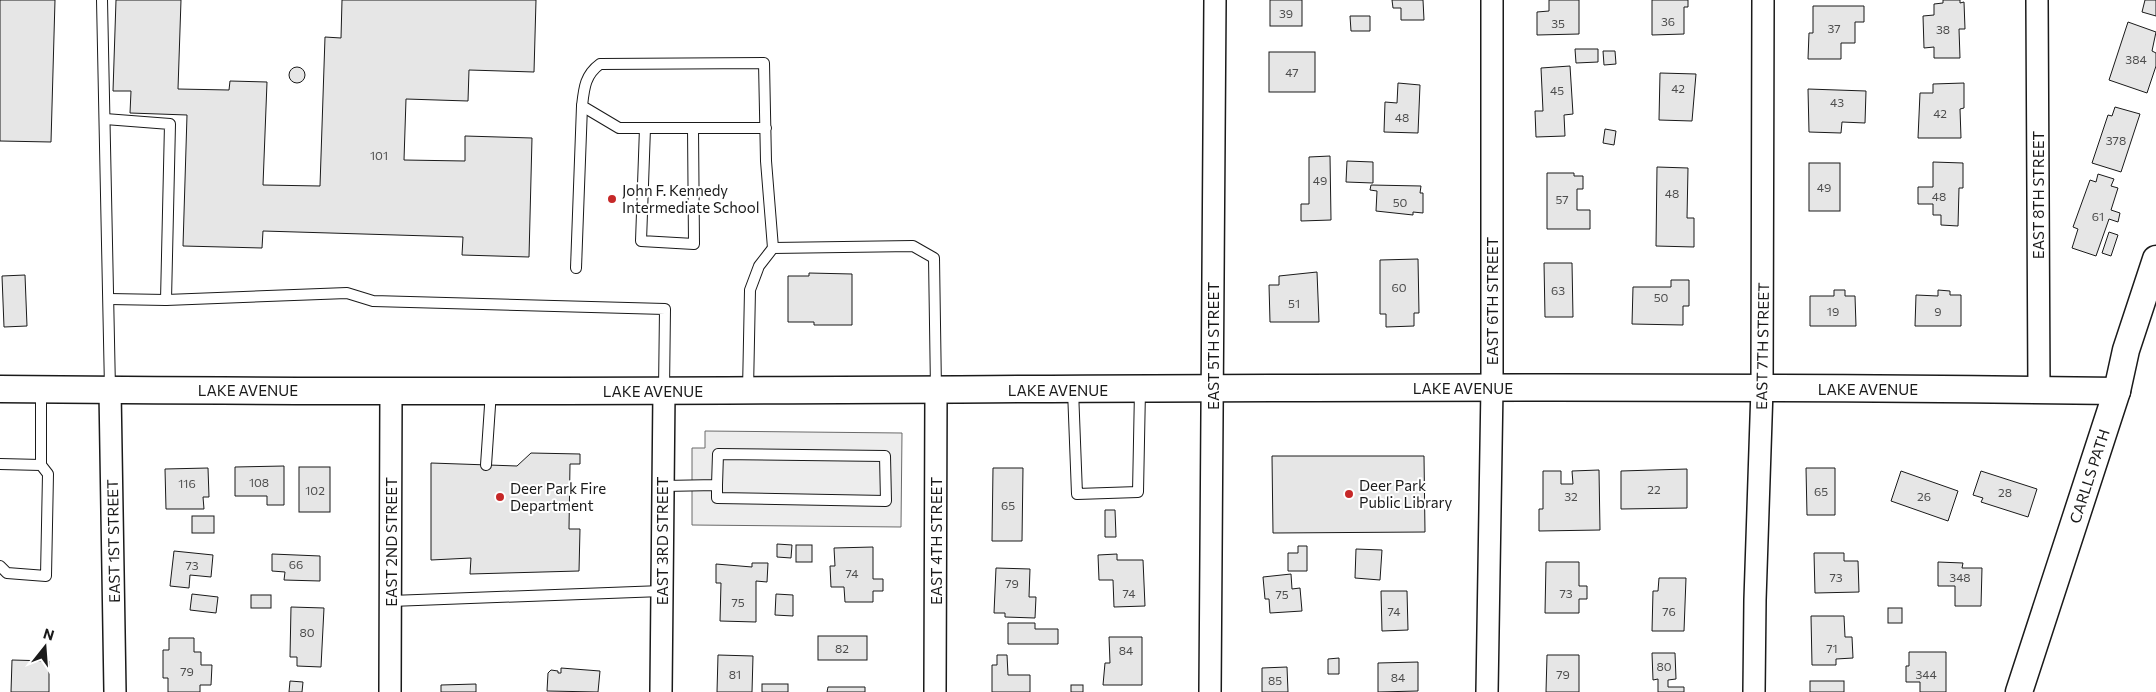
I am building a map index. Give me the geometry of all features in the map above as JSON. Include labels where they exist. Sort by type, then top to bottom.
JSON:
[{"type":"street","name":"EAST 5TH STREET","points":[[1210,692],[1215,0]]},
{"type":"street","name":"EAST 6TH STREET","points":[[1487,692],[1492,387],[1492,0]]},
{"type":"street","name":"EAST 7TH STREET","points":[[1754,692],[1762,389],[1763,0]]},
{"type":"street","name":"EAST 8TH STREET","points":[[2036,0],[2039,390]]},
{"type":"street","name":"CARLLS PATH","points":[[2019,692],[2116,391],[2126,350],[2156,259]]},
{"type":"street","name":"LAKE AVENUE","points":[[0,389],[748,391],[1492,387],[2116,391]]},
{"type":"street","name":"EAST 1ST STREET","points":[[110,390],[115,692]]},
{"type":"street","name":"EAST 4TH STREET","points":[[935,692],[936,390]]},
{"type":"street","name":"EAST 2ND STREET","points":[[390,692],[391,391]]},
{"type":"street","name":"EAST 3RD STREET","points":[[661,692],[664,391]]},
{"type":"lane","points":[[102,0],[110,390]]},
{"type":"lane","points":[[576,268],[582,106],[590,72],[600,64],[764,63],[773,248],[759,266],[750,290],[748,391]]},
{"type":"lane","points":[[582,106],[619,128],[766,128]]},
{"type":"lane","points":[[105,119],[170,124],[166,300]]},
{"type":"lane","points":[[645,128],[640,241],[694,244],[693,128]]},
{"type":"lane","points":[[773,248],[913,246],[934,258],[936,390]]},
{"type":"lane","points":[[109,299],[166,300],[347,293],[373,301],[665,309],[664,391]]},
{"type":"lane","points":[[0,566],[7,573],[46,576],[48,474],[41,465],[41,389]]},
{"type":"lane","points":[[1073,390],[1077,494],[1138,492],[1140,389]]},
{"type":"lane","points":[[486,465],[491,391]]},
{"type":"lane","points":[[718,454],[885,456],[886,500],[717,498],[717,485],[718,454]]},
{"type":"lane","points":[[0,464],[41,465]]},
{"type":"lane","points":[[663,486],[717,485]]},
{"type":"lane","points":[[391,601],[662,591]]},
{"type":"shaded area","points":[[705,431],[902,433],[901,527],[692,525],[692,448],[705,448]]},
{"type":"building","points":[[0,0],[55,0],[51,142],[0,141]]},
{"type":"building","points":[[116,0],[181,0],[178,89],[229,90],[230,81],[267,82],[263,185],[320,186],[325,37],[341,38],[342,0],[536,0],[534,72],[469,70],[468,101],[406,99],[404,160],[465,161],[465,136],[532,138],[529,257],[462,255],[463,237],[263,231],[262,248],[183,246],[187,115],[130,113],[131,91],[113,91]]},
{"type":"building","points":[[1270,0],[1302,0],[1302,26],[1270,26]]},
{"type":"building","points":[[1392,0],[1423,0],[1424,20],[1401,20],[1401,8],[1393,8]]},
{"type":"building","points":[[1549,0],[1579,0],[1579,34],[1537,35],[1537,12],[1549,11]]},
{"type":"building","points":[[1652,0],[1688,0],[1688,7],[1684,7],[1684,34],[1652,35]]},
{"type":"building","points":[[1943,0],[1960,0],[1960,3],[1964,2],[1965,29],[1959,29],[1960,58],[1934,58],[1934,47],[1924,48],[1923,16],[1934,15],[1934,4],[1943,3]]},
{"type":"building","points":[[2145,0],[2156,0],[2156,16],[2142,12]]},
{"type":"building","points":[[1813,6],[1864,6],[1864,22],[1855,22],[1855,43],[1841,43],[1841,59],[1808,59],[1809,33],[1813,33]]},
{"type":"building","points":[[1350,16],[1370,16],[1370,31],[1351,31]]},
{"type":"building","points":[[2128,22],[2156,32],[2152,51],[2156,53],[2156,66],[2147,93],[2109,80]]},
{"type":"building","points":[[1575,49],[1598,49],[1598,62],[1576,63]]},
{"type":"building","points":[[1603,51],[1615,51],[1616,64],[1604,65]]},
{"type":"building","points":[[1269,52],[1315,52],[1315,92],[1269,92]]},
{"type":"building","points":[[1570,66],[1573,114],[1564,115],[1565,136],[1536,137],[1535,111],[1543,111],[1541,68]]},
{"type":"building","points":[[297,67],[305,75],[297,83],[289,75]]},
{"type":"building","points":[[1660,73],[1696,74],[1692,121],[1659,120]]},
{"type":"building","points":[[1398,83],[1420,85],[1418,133],[1384,132],[1385,102],[1397,103]]},
{"type":"building","points":[[1964,83],[1964,108],[1960,109],[1961,138],[1918,138],[1920,93],[1933,93],[1933,84]]},
{"type":"building","points":[[1808,89],[1866,91],[1865,123],[1842,122],[1841,133],[1809,132]]},
{"type":"building","points":[[2115,107],[2140,114],[2121,172],[2092,163],[2108,115],[2112,116]]},
{"type":"building","points":[[1605,129],[1616,131],[1614,145],[1603,143]]},
{"type":"building","points":[[1330,156],[1331,220],[1301,221],[1301,204],[1309,204],[1309,157]]},
{"type":"building","points":[[1347,161],[1373,162],[1373,183],[1346,182]]},
{"type":"building","points":[[1933,162],[1963,163],[1963,188],[1959,188],[1958,226],[1941,225],[1941,215],[1933,215],[1933,204],[1918,204],[1918,187],[1933,187]]},
{"type":"building","points":[[1809,163],[1840,163],[1840,211],[1809,211]]},
{"type":"building","points":[[1657,167],[1688,168],[1687,218],[1694,218],[1694,247],[1656,246]]},
{"type":"building","points":[[1547,173],[1574,173],[1574,176],[1583,176],[1583,189],[1577,189],[1577,210],[1590,210],[1590,229],[1547,229]]},
{"type":"building","points":[[2098,174],[2114,179],[2111,186],[2118,188],[2111,210],[2120,213],[2118,222],[2109,219],[2096,256],[2072,248],[2078,229],[2073,227],[2090,180],[2096,182]]},
{"type":"building","points":[[1371,185],[1421,186],[1420,193],[1423,193],[1423,213],[1413,212],[1413,215],[1376,211],[1377,191],[1370,190]]},
{"type":"building","points":[[2109,232],[2118,235],[2111,256],[2102,253]]},
{"type":"building","points":[[1418,259],[1419,313],[1414,313],[1414,326],[1386,327],[1386,314],[1380,314],[1380,260]]},
{"type":"building","points":[[1544,263],[1572,263],[1573,317],[1545,317]]},
{"type":"building","points":[[1317,272],[1319,322],[1270,322],[1269,285],[1279,285],[1279,276]]},
{"type":"building","points":[[809,273],[852,274],[852,325],[814,325],[814,322],[788,322],[788,276],[809,276]]},
{"type":"building","points":[[25,275],[27,326],[4,327],[2,276]]},
{"type":"building","points":[[1671,280],[1689,280],[1689,306],[1683,306],[1683,325],[1632,324],[1633,287],[1671,287]]},
{"type":"building","points":[[1834,290],[1845,290],[1845,296],[1855,296],[1856,326],[1810,326],[1810,296],[1834,296]]},
{"type":"building","points":[[1938,290],[1950,291],[1950,295],[1961,295],[1961,326],[1915,326],[1916,295],[1938,296]]},
{"type":"building","name":"Deer Park Fire Department","points":[[531,453],[580,454],[580,464],[570,464],[569,529],[580,529],[579,571],[470,574],[471,558],[431,560],[431,463],[517,466]]},
{"type":"building","name":"Deer Park Public Library","points":[[1272,456],[1424,456],[1425,532],[1273,533]]},
{"type":"building","points":[[284,466],[284,505],[267,505],[267,496],[235,496],[235,467]]},
{"type":"building","points":[[299,467],[330,467],[330,512],[299,512]]},
{"type":"building","points":[[208,468],[209,497],[203,497],[204,509],[166,509],[165,469]]},
{"type":"building","points":[[993,468],[1023,468],[1022,541],[992,541]]},
{"type":"building","points":[[1806,468],[1835,468],[1835,515],[1807,515]]},
{"type":"building","points":[[1687,469],[1687,508],[1621,509],[1621,471]]},
{"type":"building","points":[[1599,470],[1600,530],[1539,531],[1539,509],[1543,509],[1543,471],[1561,471],[1561,484],[1573,484],[1572,471]]},
{"type":"building","points":[[1901,471],[1958,491],[1948,521],[1891,501]]},
{"type":"building","points":[[1981,471],[2037,489],[2028,517],[1981,502],[1983,498],[1973,495]]},
{"type":"building","points":[[1105,510],[1115,510],[1116,537],[1105,537]]},
{"type":"building","points":[[192,516],[214,516],[214,533],[192,533]]},
{"type":"building","points":[[777,544],[792,545],[791,558],[777,557]]},
{"type":"building","points":[[796,545],[812,545],[812,562],[796,562]]},
{"type":"building","points":[[1298,546],[1307,546],[1307,571],[1288,571],[1288,553],[1298,553]]},
{"type":"building","points":[[873,547],[873,579],[883,579],[883,591],[873,591],[873,602],[845,602],[844,587],[831,587],[830,566],[835,566],[834,548]]},
{"type":"building","points":[[1356,549],[1382,550],[1380,580],[1355,578]]},
{"type":"building","points":[[174,551],[213,555],[211,577],[190,575],[189,588],[170,586]]},
{"type":"building","points":[[1814,553],[1844,553],[1844,561],[1858,561],[1859,592],[1815,593]]},
{"type":"building","points":[[272,554],[320,556],[320,581],[284,580],[285,572],[272,571]]},
{"type":"building","points":[[1117,554],[1117,560],[1143,560],[1145,606],[1114,607],[1113,580],[1099,580],[1098,555]]},
{"type":"building","points":[[1546,562],[1579,562],[1579,586],[1587,586],[1587,599],[1579,599],[1579,613],[1545,613]]},
{"type":"building","points":[[1938,562],[1963,563],[1962,568],[1982,568],[1981,606],[1955,606],[1955,586],[1938,586]]},
{"type":"building","points":[[752,563],[768,563],[767,582],[756,581],[756,622],[720,621],[721,583],[716,583],[716,564],[752,567]]},
{"type":"building","points":[[996,568],[1030,569],[1029,597],[1036,597],[1035,618],[1005,617],[1005,613],[994,613]]},
{"type":"building","points":[[1291,574],[1292,589],[1300,588],[1302,611],[1270,613],[1269,599],[1265,599],[1263,577]]},
{"type":"building","points":[[1659,578],[1686,578],[1684,631],[1652,631],[1653,591],[1658,591]]},
{"type":"building","points":[[1381,591],[1407,591],[1408,630],[1382,631]]},
{"type":"building","points":[[192,594],[218,597],[216,613],[190,610]]},
{"type":"building","points":[[776,594],[793,595],[793,616],[775,615]]},
{"type":"building","points":[[251,595],[271,595],[271,608],[251,608]]},
{"type":"building","points":[[291,607],[324,608],[321,667],[297,666],[297,657],[290,657]]},
{"type":"building","points":[[1888,608],[1902,608],[1902,623],[1888,623]]},
{"type":"building","points":[[1811,616],[1844,616],[1845,637],[1852,637],[1853,658],[1836,659],[1836,665],[1812,665]]},
{"type":"building","points":[[1008,623],[1035,623],[1035,629],[1058,629],[1058,644],[1008,644]]},
{"type":"building","points":[[818,636],[867,636],[867,660],[818,660]]},
{"type":"building","points":[[1109,637],[1142,637],[1142,685],[1103,685],[1105,663],[1110,663]]},
{"type":"building","points":[[169,638],[194,638],[194,652],[201,652],[201,665],[212,665],[211,685],[200,685],[200,692],[168,692],[168,678],[163,678],[163,650],[169,650]]},
{"type":"building","points":[[1909,652],[1946,652],[1946,692],[1920,692],[1920,682],[1906,682],[1906,666],[1909,666]]},
{"type":"building","points":[[1652,653],[1675,653],[1676,679],[1668,680],[1668,687],[1684,687],[1684,692],[1658,692],[1658,679],[1653,680]]},
{"type":"building","points":[[718,655],[753,656],[752,692],[717,692]]},
{"type":"building","points":[[997,655],[1007,655],[1008,675],[1030,675],[1030,692],[992,692],[992,665],[997,665]]},
{"type":"building","points":[[1547,655],[1579,655],[1579,692],[1546,692]]},
{"type":"building","points":[[1339,658],[1339,674],[1328,674],[1328,659]]},
{"type":"building","points":[[12,660],[49,661],[49,692],[11,692]]},
{"type":"building","points":[[1418,662],[1418,691],[1378,692],[1378,663]]},
{"type":"building","points":[[1287,667],[1288,692],[1262,692],[1262,668]]},
{"type":"building","points":[[561,668],[600,671],[598,692],[547,691],[548,673],[551,670],[561,673]]},
{"type":"building","points":[[290,681],[303,682],[302,692],[289,692]]},
{"type":"building","points":[[1810,681],[1844,681],[1844,692],[1810,692]]},
{"type":"building","points":[[476,684],[476,692],[441,692],[441,685]]},
{"type":"building","points":[[762,684],[788,684],[788,692],[762,692]]},
{"type":"building","points":[[1071,685],[1083,685],[1083,692],[1071,692]]},
{"type":"building","points":[[828,687],[865,687],[865,692],[827,692]]},
{"type":"place","name":"John F. Kennedy Intermediate School","points":[[612,199]]},
{"type":"place","name":"Deer Park Public Library","points":[[1349,494]]},
{"type":"place","name":"Deer Park Fire Department","points":[[500,497]]}]
